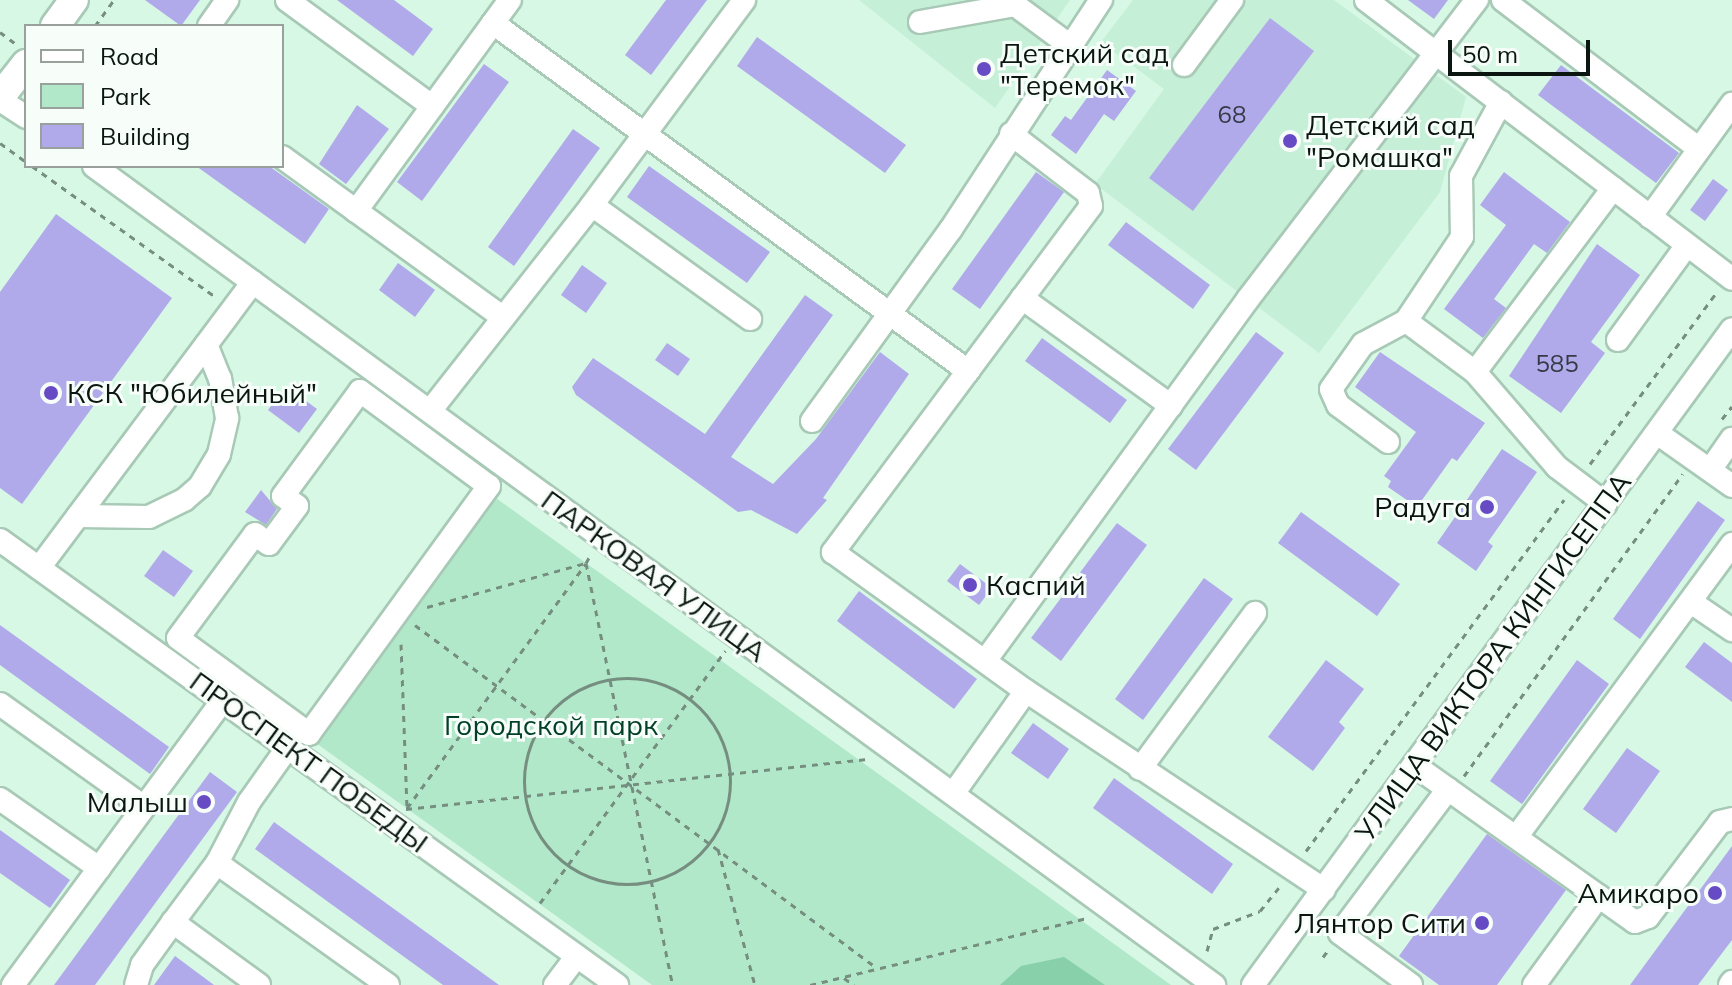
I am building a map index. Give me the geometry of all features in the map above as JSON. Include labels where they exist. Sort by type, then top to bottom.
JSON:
[{"type":"main road","points":[[56,24],[74,0]]},
{"type":"main road","points":[[0,99],[24,67]]},
{"type":"street","points":[[210,24],[227,0]]},
{"type":"street","points":[[287,0],[432,106]]},
{"type":"street","points":[[356,211],[510,0]]},
{"type":"street","points":[[430,411],[592,205],[744,0]]},
{"type":"street","points":[[812,421],[889,314],[1101,0]]},
{"type":"street","points":[[1184,65],[1232,0]]},
{"type":"street","points":[[1366,0],[1728,276]]},
{"type":"street","points":[[985,661],[1171,406],[1477,0]]},
{"type":"street","points":[[1503,0],[1699,149]]},
{"type":"street","points":[[920,22],[1017,2],[1069,45]]},
{"type":"street","points":[[493,23],[968,371]]},
{"type":"street","points":[[0,99],[24,116]]},
{"type":"street","points":[[1388,442],[1338,405],[1331,389],[1363,344],[1406,321],[1462,237],[1461,176],[1501,102]]},
{"type":"street","points":[[1650,217],[1732,104]]},
{"type":"street","points":[[1011,134],[1088,193],[1091,206],[833,552],[1026,691],[1324,890]]},
{"type":"street","points":[[284,158],[502,317]]},
{"type":"street","name":"ПАРКОВАЯ УЛИЦА","points":[[97,168],[1214,985]]},
{"type":"street","points":[[1475,372],[1613,188]]},
{"type":"street","points":[[592,205],[750,319]]},
{"type":"street","points":[[1618,340],[1687,245]]},
{"type":"street","points":[[39,568],[253,282]]},
{"type":"street","points":[[1022,298],[1171,406]]},
{"type":"street","points":[[1406,321],[1475,372],[1557,467],[1606,504]]},
{"type":"street","name":"УЛИЦА ВИКТОРА КИНГИСЕППА","points":[[1253,985],[1732,329]]},
{"type":"street","points":[[78,516],[149,517],[184,500],[200,486],[219,454],[227,418],[226,398],[206,345]]},
{"type":"street","points":[[360,391],[489,486],[309,734],[178,638],[255,534],[269,544],[297,506],[283,496],[360,391]]},
{"type":"street","points":[[1657,433],[1732,486]]},
{"type":"street","points":[[1702,464],[1724,433]]},
{"type":"street","name":"ПРОСПЕКТ ПОБЕДЫ","points":[[0,540],[617,985]]},
{"type":"street","points":[[1517,836],[1732,544]]},
{"type":"street","points":[[1691,602],[1732,630]]},
{"type":"street","points":[[1140,769],[1255,613]]},
{"type":"street","points":[[953,794],[1026,691]]},
{"type":"street","points":[[13,985],[223,700]]},
{"type":"street","points":[[0,704],[144,807]]},
{"type":"street","points":[[136,985],[142,965],[217,863],[249,802],[288,747]]},
{"type":"street","points":[[1414,765],[1599,896],[1641,922],[1720,822],[1732,819]]},
{"type":"street","points":[[1411,985],[1340,933],[1448,789]]},
{"type":"street","points":[[0,799],[99,868]]},
{"type":"street","points":[[217,863],[388,985]]},
{"type":"street","points":[[1534,985],[1599,896]]},
{"type":"street","points":[[173,922],[259,985]]},
{"type":"street","points":[[555,985],[577,956]]},
{"type":"path","points":[[96,24],[114,0]]},
{"type":"path","points":[[0,32],[24,50]]},
{"type":"path","points":[[0,143],[24,161]]},
{"type":"path","points":[[35,168],[215,297],[237,304]]},
{"type":"path","points":[[1207,951],[1213,929],[1260,911],[1294,868],[1728,276]]},
{"type":"path","points":[[1724,433],[1732,406]]},
{"type":"path","points":[[1448,789],[1462,780],[1702,464]]},
{"type":"path","points":[[405,810],[592,555],[579,546]]},
{"type":"path","points":[[415,610],[586,563]]},
{"type":"path","points":[[586,563],[673,985]]},
{"type":"path","points":[[412,623],[877,968]]},
{"type":"path","points":[[401,629],[405,810]]},
{"type":"path","points":[[536,909],[736,636]]},
{"type":"path","points":[[633,677],[662,683],[690,698],[710,718],[730,771],[729,802],[709,842],[678,872],[650,882],[620,885],[567,866],[544,844],[524,794],[525,760],[544,720],[576,690],[609,679],[633,677]]},
{"type":"path","points":[[405,810],[629,782],[871,758]]},
{"type":"path","points":[[718,849],[755,985]]},
{"type":"path","points":[[810,985],[1088,917]]},
{"type":"path","points":[[842,977],[854,985]]},
{"type":"shaded area","name":"Детский сад \"Теремок\"","points":[[859,0],[1070,0],[995,108]]},
{"type":"shaded area","name":"Детский сад \"Ромашка\"","points":[[1133,0],[1334,0],[1466,97],[1440,192],[1319,353],[1095,184],[1164,89],[1101,42]]},
{"type":"shaded area","points":[[1064,957],[1105,985],[1000,985],[1021,966]]},
{"type":"green space","name":"Городской парк","points":[[489,493],[1171,985],[652,985],[309,738]]},
{"type":"building","points":[[145,0],[200,0],[182,24]]},
{"type":"building","points":[[337,0],[394,0],[433,29],[413,56]]},
{"type":"building","points":[[666,0],[707,0],[651,75],[625,55]]},
{"type":"building","points":[[1408,0],[1448,0],[1434,19]]},
{"type":"building","points":[[1270,18],[1314,51],[1193,211],[1149,178]]},
{"type":"building","points":[[757,37],[906,145],[885,173],[737,66]]},
{"type":"building","points":[[484,64],[509,82],[422,201],[397,182]]},
{"type":"building","points":[[1561,65],[1679,153],[1656,183],[1538,95]]},
{"type":"building","points":[[1107,70],[1136,91],[1114,121],[1104,114],[1076,154],[1051,135],[1065,116],[1071,120]]},
{"type":"building","points":[[357,105],[389,129],[346,184],[319,164]]},
{"type":"building","points":[[573,129],[600,148],[514,266],[488,247]]},
{"type":"building","points":[[649,166],[770,252],[747,283],[627,197]]},
{"type":"building","points":[[199,168],[272,168],[329,209],[305,244]]},
{"type":"building","points":[[1036,172],[1064,192],[980,309],[952,289]]},
{"type":"building","points":[[1504,172],[1570,222],[1547,253],[1534,244],[1494,299],[1506,308],[1483,338],[1444,309],[1506,225],[1480,205]]},
{"type":"building","points":[[1713,179],[1728,190],[1705,221],[1690,210]]},
{"type":"building","name":"КСК \"Юбилейный\"","points":[[56,214],[172,298],[22,504],[0,488],[0,292]]},
{"type":"building","points":[[1126,222],[1210,285],[1193,309],[1108,245]]},
{"type":"building","points":[[1597,244],[1640,275],[1591,342],[1605,353],[1561,413],[1509,376]]},
{"type":"building","points":[[398,263],[435,290],[415,317],[379,290]]},
{"type":"building","points":[[582,265],[607,283],[586,313],[561,295]]},
{"type":"building","points":[[805,295],[833,315],[731,457],[773,484],[816,439],[880,352],[909,374],[823,498],[827,500],[797,534],[751,510],[738,512],[576,395],[572,387],[593,358],[705,434]]},
{"type":"building","points":[[1256,332],[1284,353],[1196,470],[1168,449]]},
{"type":"building","points":[[1042,338],[1127,400],[1110,423],[1025,361]]},
{"type":"building","points":[[667,343],[690,359],[678,376],[655,360]]},
{"type":"building","points":[[1380,352],[1485,423],[1457,461],[1452,458],[1417,507],[1388,487],[1391,481],[1384,476],[1416,432],[1355,387]]},
{"type":"building","points":[[286,386],[317,409],[299,433],[268,410]]},
{"type":"building","name":"Радуга","points":[[1502,449],[1537,472],[1488,542],[1493,546],[1476,571],[1437,543]]},
{"type":"building","points":[[261,490],[277,509],[266,525],[245,512]]},
{"type":"building","points":[[1698,501],[1725,520],[1640,639],[1613,619]]},
{"type":"building","points":[[1301,512],[1400,584],[1377,616],[1278,543]]},
{"type":"building","points":[[1117,523],[1147,545],[1061,661],[1031,638]]},
{"type":"building","points":[[163,550],[193,571],[174,597],[144,576]]},
{"type":"building","name":"Каспий","points":[[960,564],[992,588],[979,605],[947,581]]},
{"type":"building","points":[[1204,578],[1233,599],[1143,720],[1115,699]]},
{"type":"building","points":[[859,591],[977,679],[954,709],[837,621]]},
{"type":"building","points":[[0,625],[169,747],[150,774],[0,665]]},
{"type":"building","points":[[1704,642],[1732,663],[1732,702],[1685,667]]},
{"type":"building","points":[[1326,660],[1364,689],[1339,722],[1345,728],[1313,771],[1268,737]]},
{"type":"building","points":[[1577,660],[1609,684],[1522,804],[1490,781]]},
{"type":"building","points":[[1033,723],[1069,749],[1048,779],[1011,753]]},
{"type":"building","points":[[1627,748],[1660,771],[1616,833],[1583,809]]},
{"type":"building","points":[[210,772],[237,792],[95,985],[54,985]]},
{"type":"building","points":[[1114,778],[1233,864],[1212,894],[1093,808]]},
{"type":"building","points":[[274,822],[499,985],[443,985],[255,849]]},
{"type":"building","points":[[0,830],[70,880],[50,908],[0,873]]},
{"type":"building","name":"Лянтор Сити","points":[[1487,834],[1566,890],[1497,985],[1439,985],[1399,956]]},
{"type":"building","name":"Амикаро","points":[[1732,846],[1732,940],[1698,985],[1630,985]]},
{"type":"building","points":[[175,956],[214,985],[154,985]]},
{"type":"place","name":"Детский сад \"Теремок\"","points":[[984,69]]},
{"type":"place","name":"Детский сад \"Ромашка\"","points":[[1290,141]]},
{"type":"place","name":"КСК \"Юбилейный\"","points":[[51,393]]},
{"type":"place","name":"Радуга","points":[[1487,507]]},
{"type":"place","name":"Каспий","points":[[970,585]]},
{"type":"place","name":"Малыш","points":[[204,802]]},
{"type":"place","name":"Амикаро","points":[[1715,893]]},
{"type":"place","name":"Лянтор Сити","points":[[1482,923]]}]
